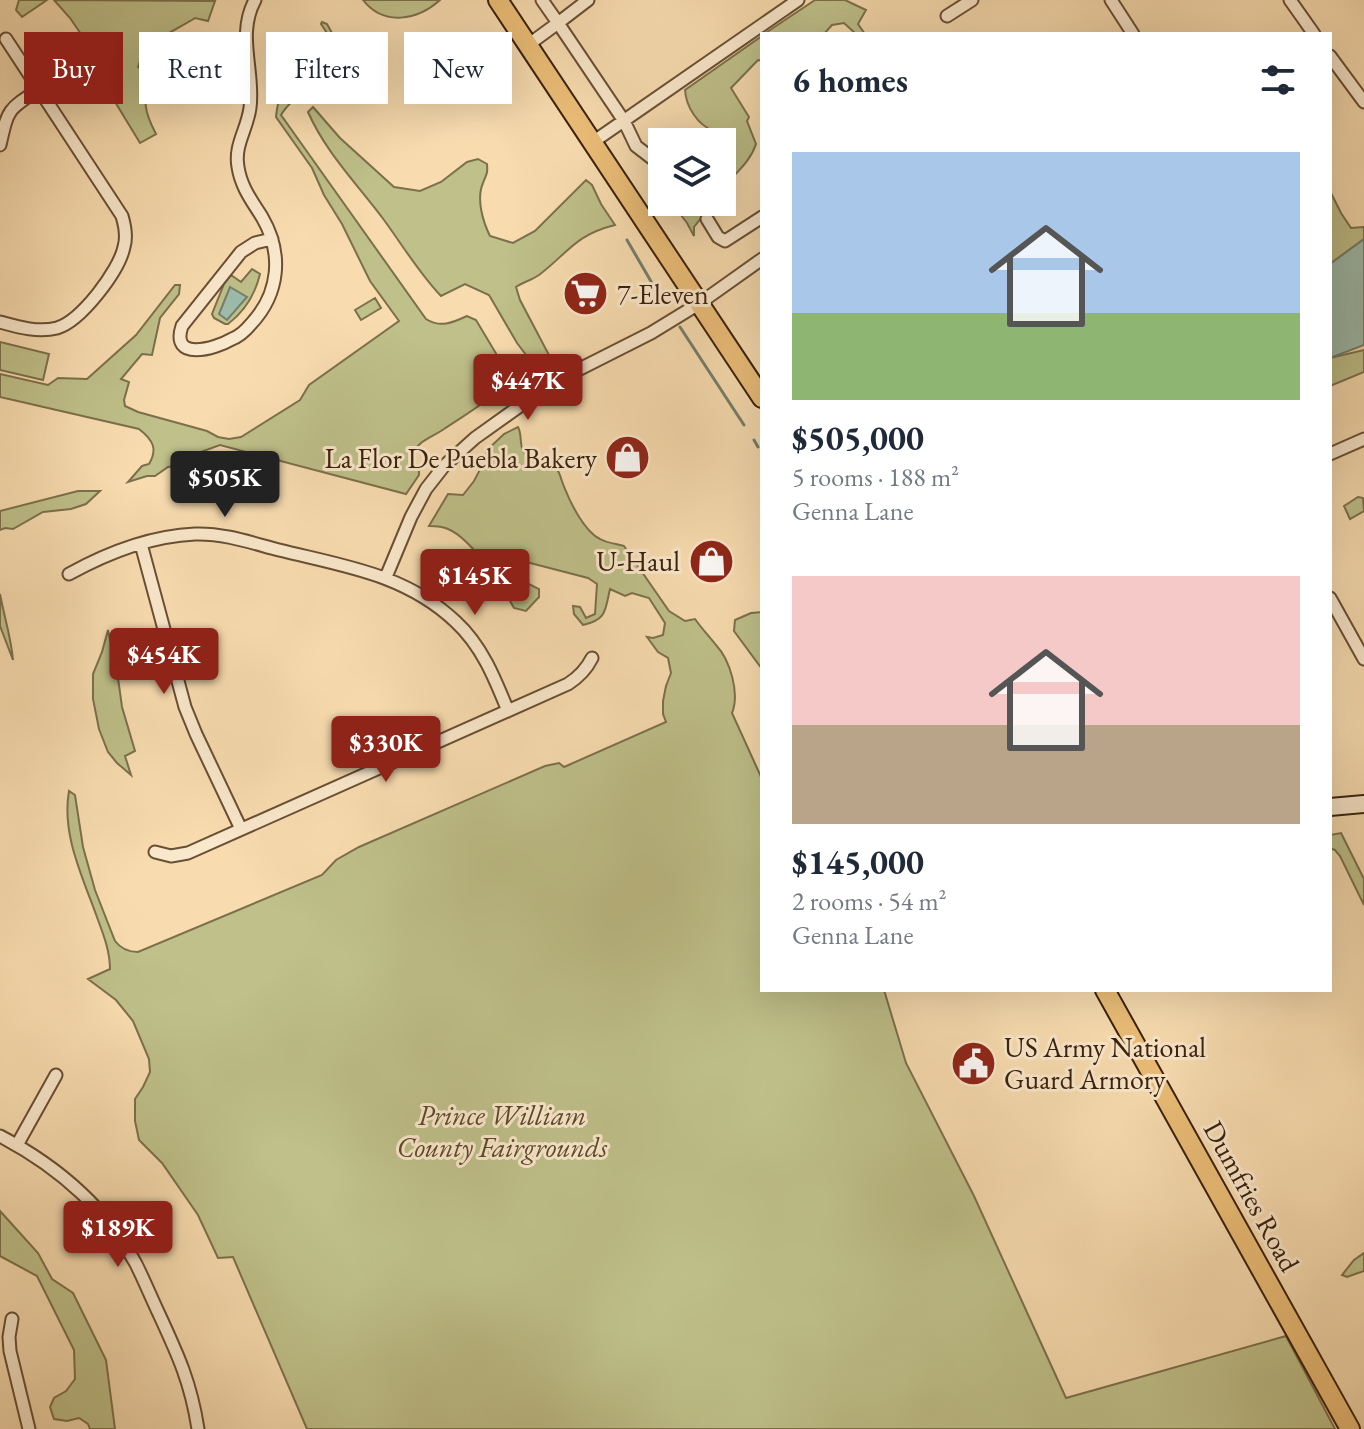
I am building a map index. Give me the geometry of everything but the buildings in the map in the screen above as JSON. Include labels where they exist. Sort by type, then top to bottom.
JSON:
[{"type":"main road","points":[[498,0],[760,395]]},
{"type":"main road","name":"Dumfries Road","points":[[1106,992],[1350,1429]]},
{"type":"street","points":[[255,0],[249,12],[245,43],[251,81],[250,108],[236,157],[242,184],[272,239],[277,265],[274,286],[262,310],[235,338],[195,349],[182,346],[182,326],[241,252],[255,243],[272,239]]},
{"type":"street","points":[[542,0],[624,121],[636,146],[648,155]]},
{"type":"street","points":[[528,45],[588,0]]},
{"type":"street","points":[[593,142],[798,0]]},
{"type":"street","points":[[947,16],[972,0]]},
{"type":"street","points":[[1111,0],[1132,32]]},
{"type":"street","points":[[1290,0],[1313,32]]},
{"type":"street","points":[[6,39],[24,68]]},
{"type":"street","points":[[1332,59],[1364,102]]},
{"type":"street","points":[[0,145],[7,114],[24,99]]},
{"type":"street","points":[[0,322],[47,329],[70,322],[90,304],[124,248],[122,216],[47,104]]},
{"type":"street","points":[[707,219],[718,237],[725,241],[760,218]]},
{"type":"street","points":[[386,577],[426,489],[444,466],[475,438],[552,383],[649,334],[760,260]]},
{"type":"street","points":[[1332,453],[1364,439]]},
{"type":"street","points":[[69,574],[109,553],[141,544],[178,536],[213,535],[386,577],[423,596],[459,625],[482,654],[508,711]]},
{"type":"street","points":[[141,544],[185,707],[241,829]]},
{"type":"street","points":[[1332,602],[1364,659]]},
{"type":"street","points":[[155,852],[182,855],[508,711],[568,684],[579,677],[592,658]]},
{"type":"street","points":[[1332,807],[1364,804]]},
{"type":"street","points":[[17,1145],[56,1075]]},
{"type":"street","points":[[0,1136],[70,1181],[102,1214],[121,1240],[136,1264],[180,1361],[194,1403],[198,1429]]},
{"type":"street","points":[[12,1319],[10,1351],[29,1429]]},
{"type":"green space","points":[[19,0],[47,0],[22,17],[16,10]]},
{"type":"green space","points":[[54,0],[215,1],[208,21],[195,18],[171,32],[139,32],[139,104],[146,104],[156,134],[140,143],[116,104],[123,104],[123,32],[80,32]]},
{"type":"green space","points":[[363,0],[440,0],[422,12],[401,18],[381,14]]},
{"type":"green space","points":[[815,0],[845,0],[866,10],[858,24],[864,32],[854,32],[844,23],[832,25],[826,32],[767,32]]},
{"type":"green space","points":[[321,24],[327,24],[331,32],[326,32]]},
{"type":"green space","points":[[760,37],[760,60],[731,88],[749,117],[747,121],[756,144],[736,174],[736,128],[709,128],[698,120],[685,90]]},
{"type":"green space","points":[[279,104],[290,104],[281,115],[426,319],[441,324],[467,316],[476,320],[510,377],[488,399],[417,447],[410,457],[419,469],[419,475],[406,494],[220,445],[195,454],[190,461],[168,467],[155,476],[128,482],[152,459],[153,445],[139,429],[0,397],[0,374],[48,385],[58,378],[87,379],[136,335],[175,285],[180,285],[179,294],[160,318],[152,355],[142,354],[121,379],[129,382],[125,406],[218,437],[241,437],[300,400],[309,385],[399,321],[370,281],[312,168],[276,117]]},
{"type":"green space","points":[[313,107],[340,138],[394,187],[420,191],[441,182],[467,162],[478,159],[487,164],[480,196],[485,224],[490,236],[513,243],[535,231],[586,180],[592,185],[615,225],[581,239],[539,275],[516,287],[550,357],[541,364],[533,364],[489,295],[465,284],[441,296],[324,141],[308,112]]},
{"type":"green space","points":[[1332,195],[1351,228],[1364,227],[1364,239],[1332,263]]},
{"type":"green space","points":[[682,216],[702,216],[694,227],[694,236]]},
{"type":"green space","points":[[252,269],[260,274],[244,308],[228,324],[214,318],[212,314],[224,284],[231,275],[241,282]]},
{"type":"green space","points":[[375,298],[381,308],[361,320],[355,310]]},
{"type":"green space","points":[[0,342],[49,354],[43,380],[0,370]]},
{"type":"green space","points":[[1364,350],[1364,372],[1332,385],[1332,358]]},
{"type":"green space","name":"Prince William County Fairgrounds","points":[[518,427],[524,452],[530,458],[555,467],[575,510],[589,530],[603,540],[624,546],[669,611],[685,621],[695,619],[726,659],[735,696],[732,713],[760,775],[760,992],[885,992],[906,1063],[974,1196],[1066,1398],[1286,1336],[1335,1429],[307,1429],[233,1257],[218,1258],[198,1215],[162,1163],[139,1140],[135,1099],[150,1072],[149,1059],[133,1021],[116,1000],[88,979],[110,969],[110,963],[71,841],[67,808],[69,791],[75,795],[83,847],[95,890],[115,941],[125,950],[138,952],[322,875],[336,860],[359,847],[545,766],[559,763],[564,767],[666,722],[663,701],[671,673],[668,658],[658,652],[647,637],[663,635],[665,623],[649,598],[632,593],[625,596],[610,589],[601,617],[583,625],[574,614],[573,606],[580,607],[586,618],[595,614],[597,584],[588,578],[511,558],[501,560],[505,572],[539,589],[539,597],[526,611],[514,608],[467,542],[448,529],[429,526],[448,494],[463,495],[474,481],[487,450],[504,434]]},
{"type":"green space","points":[[78,491],[100,491],[86,504],[43,512],[13,529],[0,530],[0,511]]},
{"type":"green space","points":[[1358,497],[1363,498],[1364,511],[1350,519],[1344,506]]},
{"type":"green space","points":[[0,594],[9,635],[13,660],[0,626]]},
{"type":"green space","points":[[760,612],[760,666],[734,631],[735,620]]},
{"type":"green space","points":[[108,630],[122,707],[135,751],[125,756],[131,775],[108,752],[93,699],[93,674]]},
{"type":"green space","points":[[1341,833],[1364,879],[1364,905],[1340,856],[1332,849],[1332,835]]},
{"type":"green space","points":[[0,1211],[38,1253],[52,1279],[73,1293],[106,1360],[115,1429],[90,1429],[79,1418],[67,1421],[54,1419],[50,1407],[54,1398],[66,1391],[75,1379],[74,1350],[37,1276],[0,1256]]},
{"type":"green space","points":[[1364,1253],[1364,1271],[1347,1277],[1342,1275],[1354,1260]]},
{"type":"shaded area","points":[[1364,239],[1364,345],[1332,357],[1332,263]]},
{"type":"shaded area","points":[[230,287],[247,297],[227,320],[219,314]]},
{"type":"waterway","points":[[627,240],[663,302]]},
{"type":"waterway","points":[[680,327],[744,425]]},
{"type":"waterway","points":[[754,440],[758,447]]},
{"type":"place","name":"7-Eleven","points":[[586,294]]},
{"type":"place","name":"La Flor De Puebla Bakery","points":[[628,458]]},
{"type":"place","name":"U-Haul","points":[[711,561]]},
{"type":"place","name":"US Army National Guard Armory","points":[[973,1063]]}]
